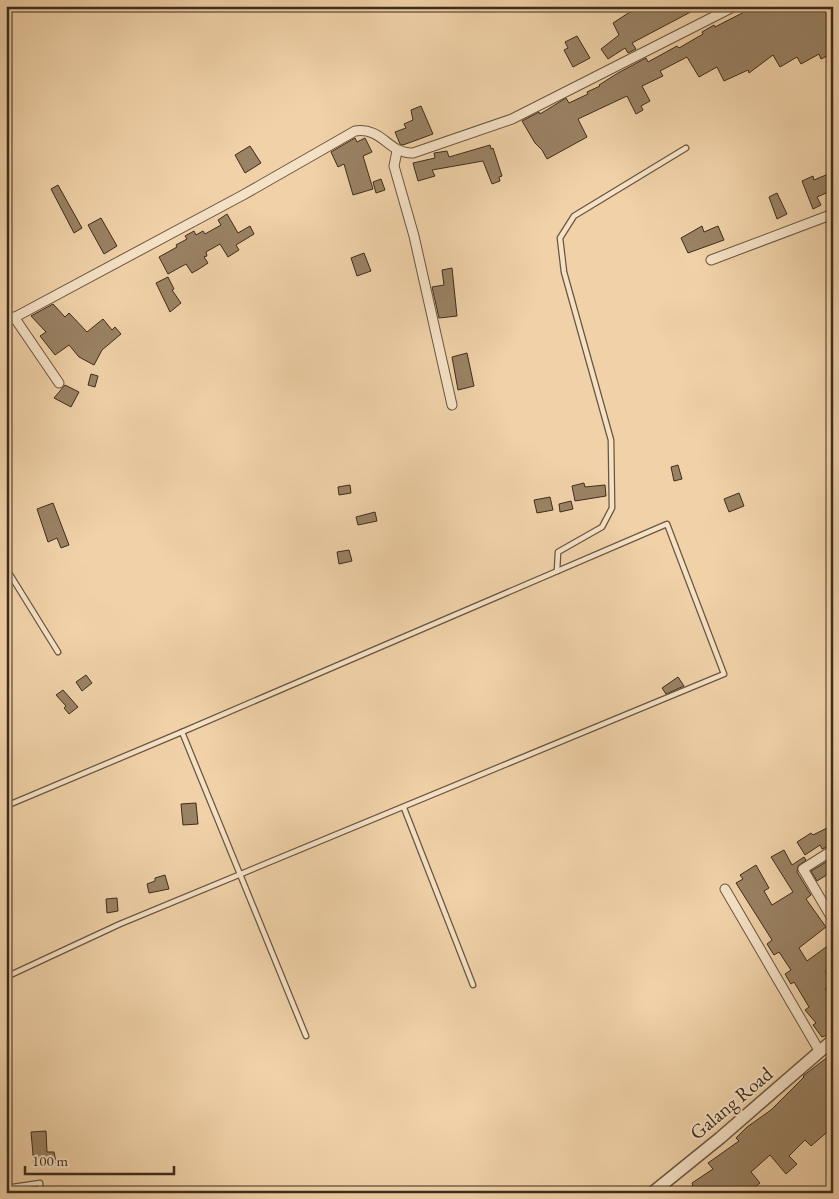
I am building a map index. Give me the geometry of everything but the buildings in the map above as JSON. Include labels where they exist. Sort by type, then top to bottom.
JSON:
[{"type":"street","points":[[59,384],[10,319],[243,195],[355,131],[367,129],[376,133],[397,150],[413,153],[512,119],[735,6]]},
{"type":"street","points":[[397,150],[394,166],[414,236],[452,405]]},
{"type":"street","points":[[711,260],[833,214]]},
{"type":"street","points":[[833,850],[803,869],[833,920]]},
{"type":"street","points":[[725,889],[820,1052]]},
{"type":"street","name":"Galang Road","points":[[652,1193],[833,1040]]},
{"type":"lane","points":[[557,571],[558,552],[602,527],[607,522],[612,508],[611,440],[564,272],[560,238],[574,216],[686,148]]},
{"type":"lane","points":[[6,806],[667,524],[724,674],[240,876],[120,924],[6,976]]},
{"type":"lane","points":[[6,568],[58,652]]},
{"type":"lane","points":[[182,732],[306,1036]]},
{"type":"lane","points":[[404,808],[473,985]]},
{"type":"lane","points":[[6,1188],[40,1183],[41,1193]]}]
